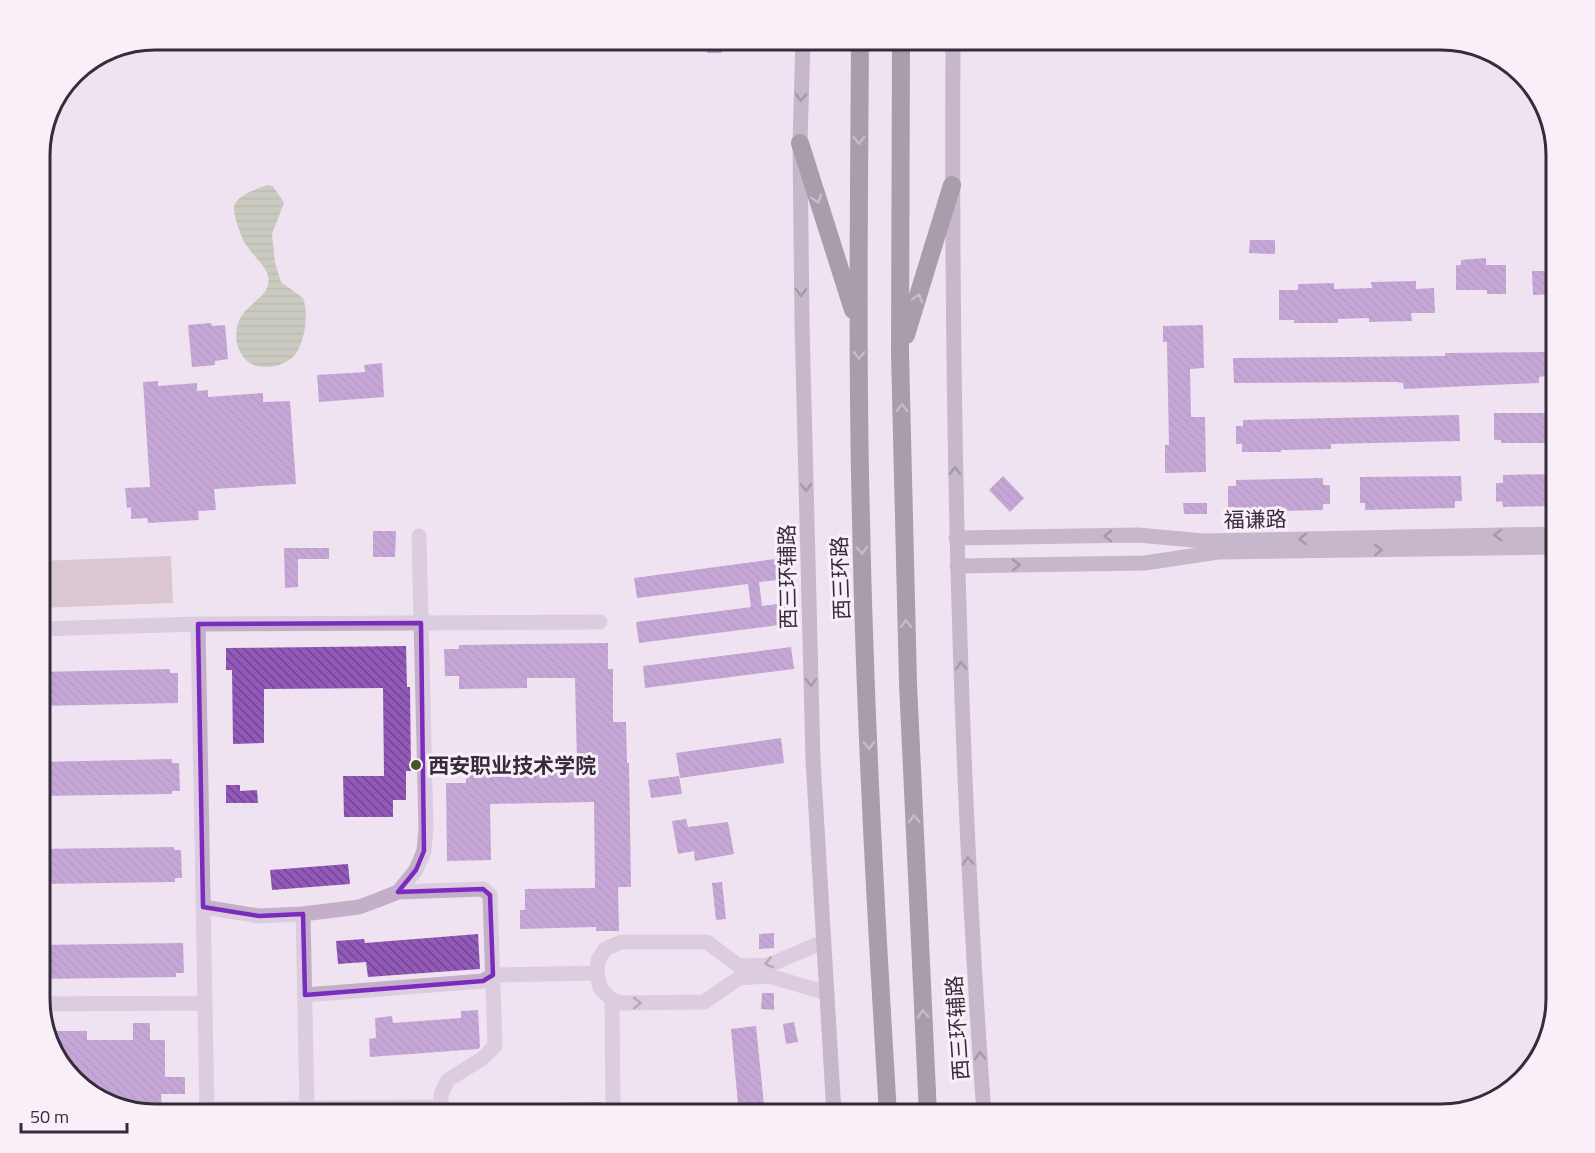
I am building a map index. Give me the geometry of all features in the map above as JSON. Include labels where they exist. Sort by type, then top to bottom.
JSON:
[{"type":"highway","name":"西三环路","points":[[860,50],[858,327],[861,521],[874,877],[887,1104]]},
{"type":"highway","points":[[901,50],[900,353],[908,683],[928,1104]]},
{"type":"highway","points":[[800,143],[858,327]]},
{"type":"highway","points":[[900,353],[952,185]]},
{"type":"main road","name":"西三环辅路","points":[[803,50],[800,143],[802,324],[813,760],[833,1104]]},
{"type":"main road","name":"西三环辅路","points":[[953,50],[956,538],[967,840],[983,1104]]},
{"type":"main road","name":"福谦路","points":[[956,538],[1138,535],[1204,541],[1546,534]]},
{"type":"main road","name":"福谦路","points":[[957,566],[1145,563],[1218,552],[1546,547]]},
{"type":"street","points":[[398,892],[416,870],[424,851],[425,839],[419,537]]},
{"type":"street","points":[[50,629],[198,624],[600,622]]},
{"type":"street","points":[[198,624],[207,1104]]},
{"type":"street","points":[[203,907],[259,916],[303,914],[359,906],[398,892],[483,889],[490,896],[495,1046],[483,1058],[448,1080],[441,1094],[441,1104]]},
{"type":"street","points":[[303,914],[307,1104]]},
{"type":"street","points":[[824,942],[769,965],[739,966],[707,942],[621,942],[605,949],[598,960],[597,973],[600,988],[612,1000],[622,1003],[704,1002],[739,978],[769,976],[826,993]]},
{"type":"street","points":[[305,994],[483,981],[493,975],[597,973]]},
{"type":"street","points":[[612,1000],[613,1104]]},
{"type":"street","points":[[50,1004],[205,1003]]},
{"type":"highlighted area","points":[[421,623],[424,851],[416,870],[398,892],[483,889],[490,895],[493,975],[483,981],[305,995],[303,914],[259,916],[203,907],[198,624]]},
{"type":"shaded area","points":[[267,185],[273,186],[284,203],[272,234],[275,263],[281,282],[303,298],[306,319],[304,335],[295,355],[284,363],[263,367],[256,366],[245,359],[236,340],[239,320],[265,292],[269,279],[265,269],[243,238],[236,221],[234,207],[243,196]]},
{"type":"shaded area","points":[[171,556],[173,603],[50,608],[50,561]]},
{"type":"building","points":[[707,50],[722,50],[722,53],[707,53]]},
{"type":"building","points":[[1250,240],[1275,240],[1275,254],[1249,253]]},
{"type":"building","points":[[1486,258],[1486,265],[1506,265],[1506,294],[1487,294],[1487,290],[1456,290],[1456,265],[1461,265],[1461,260]]},
{"type":"building","points":[[1532,271],[1546,271],[1546,294],[1533,295]]},
{"type":"building","points":[[1416,281],[1416,289],[1434,288],[1435,313],[1411,313],[1412,321],[1369,322],[1369,318],[1338,319],[1338,323],[1294,323],[1294,320],[1279,320],[1279,290],[1298,290],[1298,284],[1334,283],[1334,289],[1372,288],[1371,282]]},
{"type":"building","points":[[211,323],[212,326],[225,325],[228,359],[215,361],[215,365],[192,367],[188,325]]},
{"type":"building","points":[[1203,325],[1204,368],[1190,369],[1191,417],[1205,417],[1206,472],[1165,473],[1165,445],[1169,445],[1167,342],[1163,342],[1163,326]]},
{"type":"building","points":[[1546,352],[1546,376],[1539,377],[1539,383],[1404,389],[1403,383],[1397,382],[1234,383],[1233,358],[1445,356],[1445,353]]},
{"type":"building","points":[[382,363],[384,397],[319,402],[317,375],[365,372],[364,365]]},
{"type":"building","points":[[158,381],[158,386],[197,383],[197,391],[208,390],[208,397],[263,393],[263,402],[290,401],[296,484],[214,489],[216,510],[198,511],[199,520],[148,523],[147,518],[131,519],[131,507],[127,508],[125,488],[150,487],[143,382]]},
{"type":"building","points":[[1494,413],[1546,413],[1546,443],[1501,443],[1501,440],[1494,440]]},
{"type":"building","points":[[1459,415],[1460,441],[1331,444],[1331,449],[1281,450],[1281,452],[1242,452],[1242,444],[1236,444],[1236,426],[1243,426],[1243,420]]},
{"type":"building","points":[[1546,474],[1546,506],[1503,507],[1502,501],[1496,502],[1496,483],[1503,483],[1503,475]]},
{"type":"building","points":[[1003,476],[1024,498],[1010,512],[989,490]]},
{"type":"building","points":[[1461,476],[1462,501],[1455,501],[1455,508],[1365,510],[1365,503],[1360,503],[1360,477]]},
{"type":"building","points":[[1323,478],[1323,485],[1330,485],[1330,504],[1323,504],[1323,510],[1235,512],[1235,507],[1228,507],[1228,486],[1236,486],[1236,480]]},
{"type":"building","points":[[1183,503],[1207,503],[1207,514],[1184,514]]},
{"type":"building","points":[[373,531],[396,531],[395,557],[373,557]]},
{"type":"building","points":[[284,548],[329,548],[329,559],[298,559],[298,587],[285,588]]},
{"type":"building","points":[[783,558],[785,579],[759,582],[762,606],[785,603],[787,624],[639,643],[636,622],[751,607],[748,584],[637,598],[634,578]]},
{"type":"building","points":[[608,643],[608,669],[613,669],[613,722],[626,722],[627,763],[629,763],[631,887],[618,887],[619,931],[596,931],[596,927],[520,929],[520,910],[525,910],[525,889],[595,888],[594,802],[490,804],[491,860],[447,861],[446,783],[466,783],[466,770],[482,769],[482,766],[577,764],[575,678],[527,678],[527,688],[459,689],[459,676],[445,676],[444,649],[459,649],[459,645]]},
{"type":"building","points":[[406,646],[407,687],[410,687],[411,771],[406,771],[406,800],[393,800],[393,817],[344,817],[343,776],[384,776],[383,688],[264,689],[264,743],[233,744],[232,670],[226,670],[226,648]]},
{"type":"building","points":[[791,647],[794,669],[645,688],[643,666]]},
{"type":"building","points":[[170,669],[170,673],[178,673],[178,703],[50,706],[50,672]]},
{"type":"building","points":[[781,738],[784,763],[680,778],[676,753]]},
{"type":"building","points":[[172,759],[172,763],[179,763],[180,791],[172,791],[172,794],[50,796],[50,762]]},
{"type":"building","points":[[679,776],[682,794],[651,798],[648,780]]},
{"type":"building","points":[[226,785],[240,785],[240,791],[257,790],[258,803],[226,803]]},
{"type":"building","points":[[686,819],[688,827],[728,822],[734,854],[695,861],[694,851],[678,854],[672,821]]},
{"type":"building","points":[[174,847],[174,850],[181,850],[182,878],[175,878],[175,882],[50,884],[50,849]]},
{"type":"building","points":[[348,864],[350,884],[272,890],[270,870]]},
{"type":"building","points":[[722,882],[726,919],[716,920],[712,883]]},
{"type":"building","points":[[774,933],[774,948],[759,949],[759,934]]},
{"type":"building","points":[[478,934],[480,969],[368,977],[366,962],[338,964],[336,941],[364,939],[365,943]]},
{"type":"building","points":[[183,943],[184,973],[176,973],[176,977],[50,979],[50,945]]},
{"type":"building","points":[[762,993],[774,993],[774,1010],[761,1009]]},
{"type":"building","points":[[478,1010],[480,1047],[478,1049],[370,1057],[369,1039],[376,1038],[375,1018],[392,1016],[393,1023],[461,1018],[461,1011]]},
{"type":"building","points":[[794,1022],[798,1042],[786,1044],[783,1024]]},
{"type":"building","points":[[133,1023],[150,1023],[150,1040],[165,1040],[165,1077],[185,1077],[185,1094],[161,1094],[162,1104],[155,1104],[121,1098],[102,1089],[85,1077],[67,1057],[55,1031],[87,1031],[87,1040],[133,1040]]},
{"type":"building","points":[[756,1026],[764,1104],[738,1104],[731,1029]]},
{"type":"building","points":[[601,1102],[601,1104],[513,1104]]},
{"type":"place","name":"西安职业技术学院","points":[[416,765]]}]
